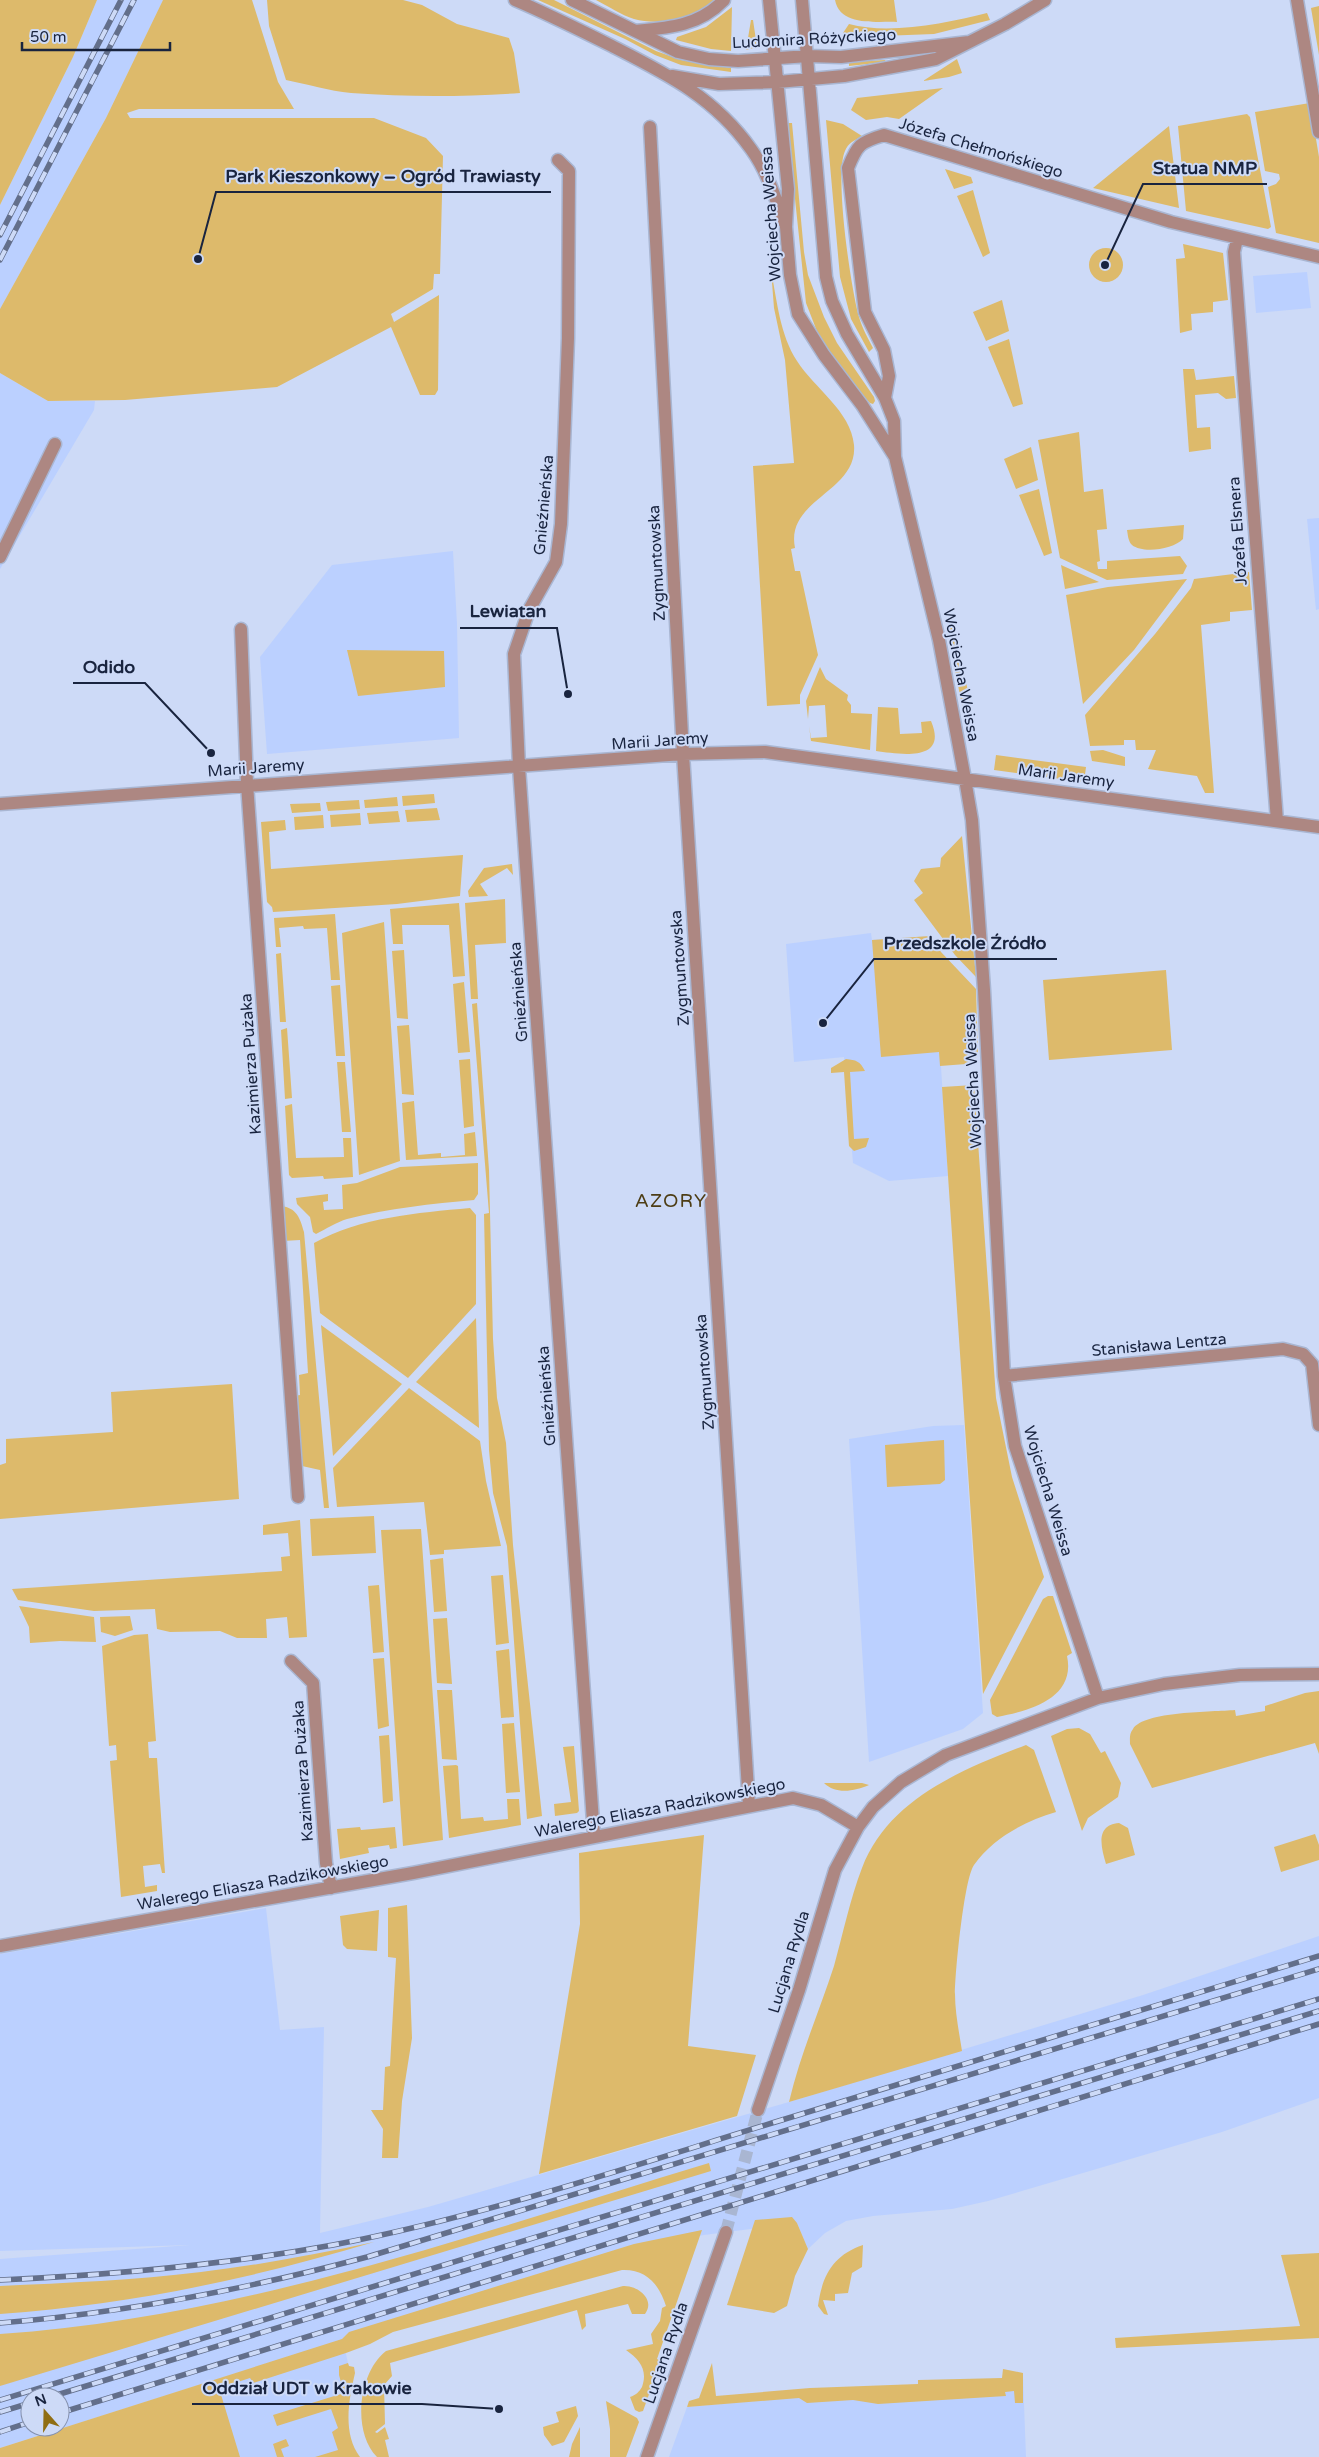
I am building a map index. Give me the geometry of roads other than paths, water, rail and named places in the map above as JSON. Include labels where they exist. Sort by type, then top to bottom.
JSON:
[{"type":"street","points":[[515,0],[672,76],[705,99],[733,126],[751,150],[766,177],[786,227]]},
{"type":"street","name":"Ludomira Różyckiego","points":[[572,0],[678,52],[709,59],[738,61],[775,60],[808,56],[868,54],[969,42]]},
{"type":"street","points":[[636,31],[685,25],[708,15],[724,0]]},
{"type":"street","name":"Wojciecha Weissa","points":[[769,0],[788,189],[786,227],[791,282],[798,314],[824,355],[862,405],[895,457]]},
{"type":"street","points":[[802,0],[808,56]]},
{"type":"street","name":"Ludomira Różyckiego","points":[[778,82],[844,76],[936,59],[1005,24],[1045,0]]},
{"type":"street","points":[[1297,0],[1319,132]]},
{"type":"street","name":"Wojciecha Weissa","points":[[808,56],[822,244],[832,300],[862,362],[885,398],[896,430],[895,457],[939,640],[972,820],[984,990],[1004,1376],[1015,1446],[1098,1698]]},
{"type":"street","points":[[672,76],[719,84],[778,82]]},
{"type":"street","name":"Zygmuntowska","points":[[650,127],[683,754],[748,1806]]},
{"type":"street","name":"Józefa Chełmońskiego","points":[[885,398],[889,376],[884,350],[865,312],[848,168],[856,149],[870,139],[884,135],[1171,222],[1319,257]]},
{"type":"street","name":"Gnieźnieńska","points":[[558,160],[569,171],[567,348],[562,514],[556,562],[530,610],[514,654],[519,767],[594,1836]]},
{"type":"street","name":"Józefa Elsnera","points":[[1237,239],[1235,262],[1277,821]]},
{"type":"street","points":[[0,557],[55,444]]},
{"type":"street","name":"Kazimierza Pużaka","points":[[240,629],[247,784],[298,1497]]},
{"type":"street","name":"Marii Jaremy","points":[[0,804],[247,784],[519,767],[683,754],[765,752],[1319,827]]},
{"type":"street","name":"Stanisława Lentza","points":[[1004,1376],[1283,1349],[1302,1354],[1312,1364],[1319,1425]]},
{"type":"street","name":"Kazimierza Pużaka","points":[[291,1660],[313,1684],[326,1863],[331,1888]]},
{"type":"street","points":[[858,1827],[873,1807],[886,1795],[901,1782],[929,1764],[1098,1698],[1164,1684],[1240,1675],[1319,1674]]},
{"type":"street","name":"Walerego Eliasza Radzikowskiego","points":[[0,1946],[331,1888],[793,1798],[808,1800],[837,1812],[858,1827]]},
{"type":"street","name":"Lucjana Rydla","points":[[758,2110],[799,1990],[835,1870],[858,1827]]},
{"type":"street","name":"Lucjana Rydla","points":[[647,2457],[726,2232]]},
{"type":"tunnel","points":[[726,2232],[758,2110]]},
{"type":"railway","points":[[0,235],[121,0]]},
{"type":"railway","points":[[0,260],[134,0]]},
{"type":"railway","points":[[0,2280],[126,2272],[209,2264],[333,2245],[450,2219],[623,2169],[1319,1956]]},
{"type":"railway","points":[[0,2323],[93,2313],[185,2298],[322,2269],[367,2257],[1319,1969]]},
{"type":"railway","points":[[0,2400],[1319,1999]]},
{"type":"railway","points":[[70,2391],[1319,2011]]},
{"type":"railway","points":[[70,2410],[1319,2024]]},
{"type":"railway","points":[[0,2412],[20,2406]]},
{"type":"railway","points":[[0,2432],[20,2425]]},
{"type":"place","name":"Park Kieszonkowy – Ogród Trawiasty","points":[[198,259]]},
{"type":"place","name":"Statua NMP","points":[[1105,265]]},
{"type":"place","name":"Lewiatan","points":[[568,694]]},
{"type":"place","name":"Odido","points":[[211,753]]},
{"type":"place","name":"Przedszkole Źródło","points":[[823,1023]]},
{"type":"place","name":"Oddział UDT w Krakowie","points":[[499,2409]]},
{"type":"district","name":"AZORY","points":[[671,1201]]}]
